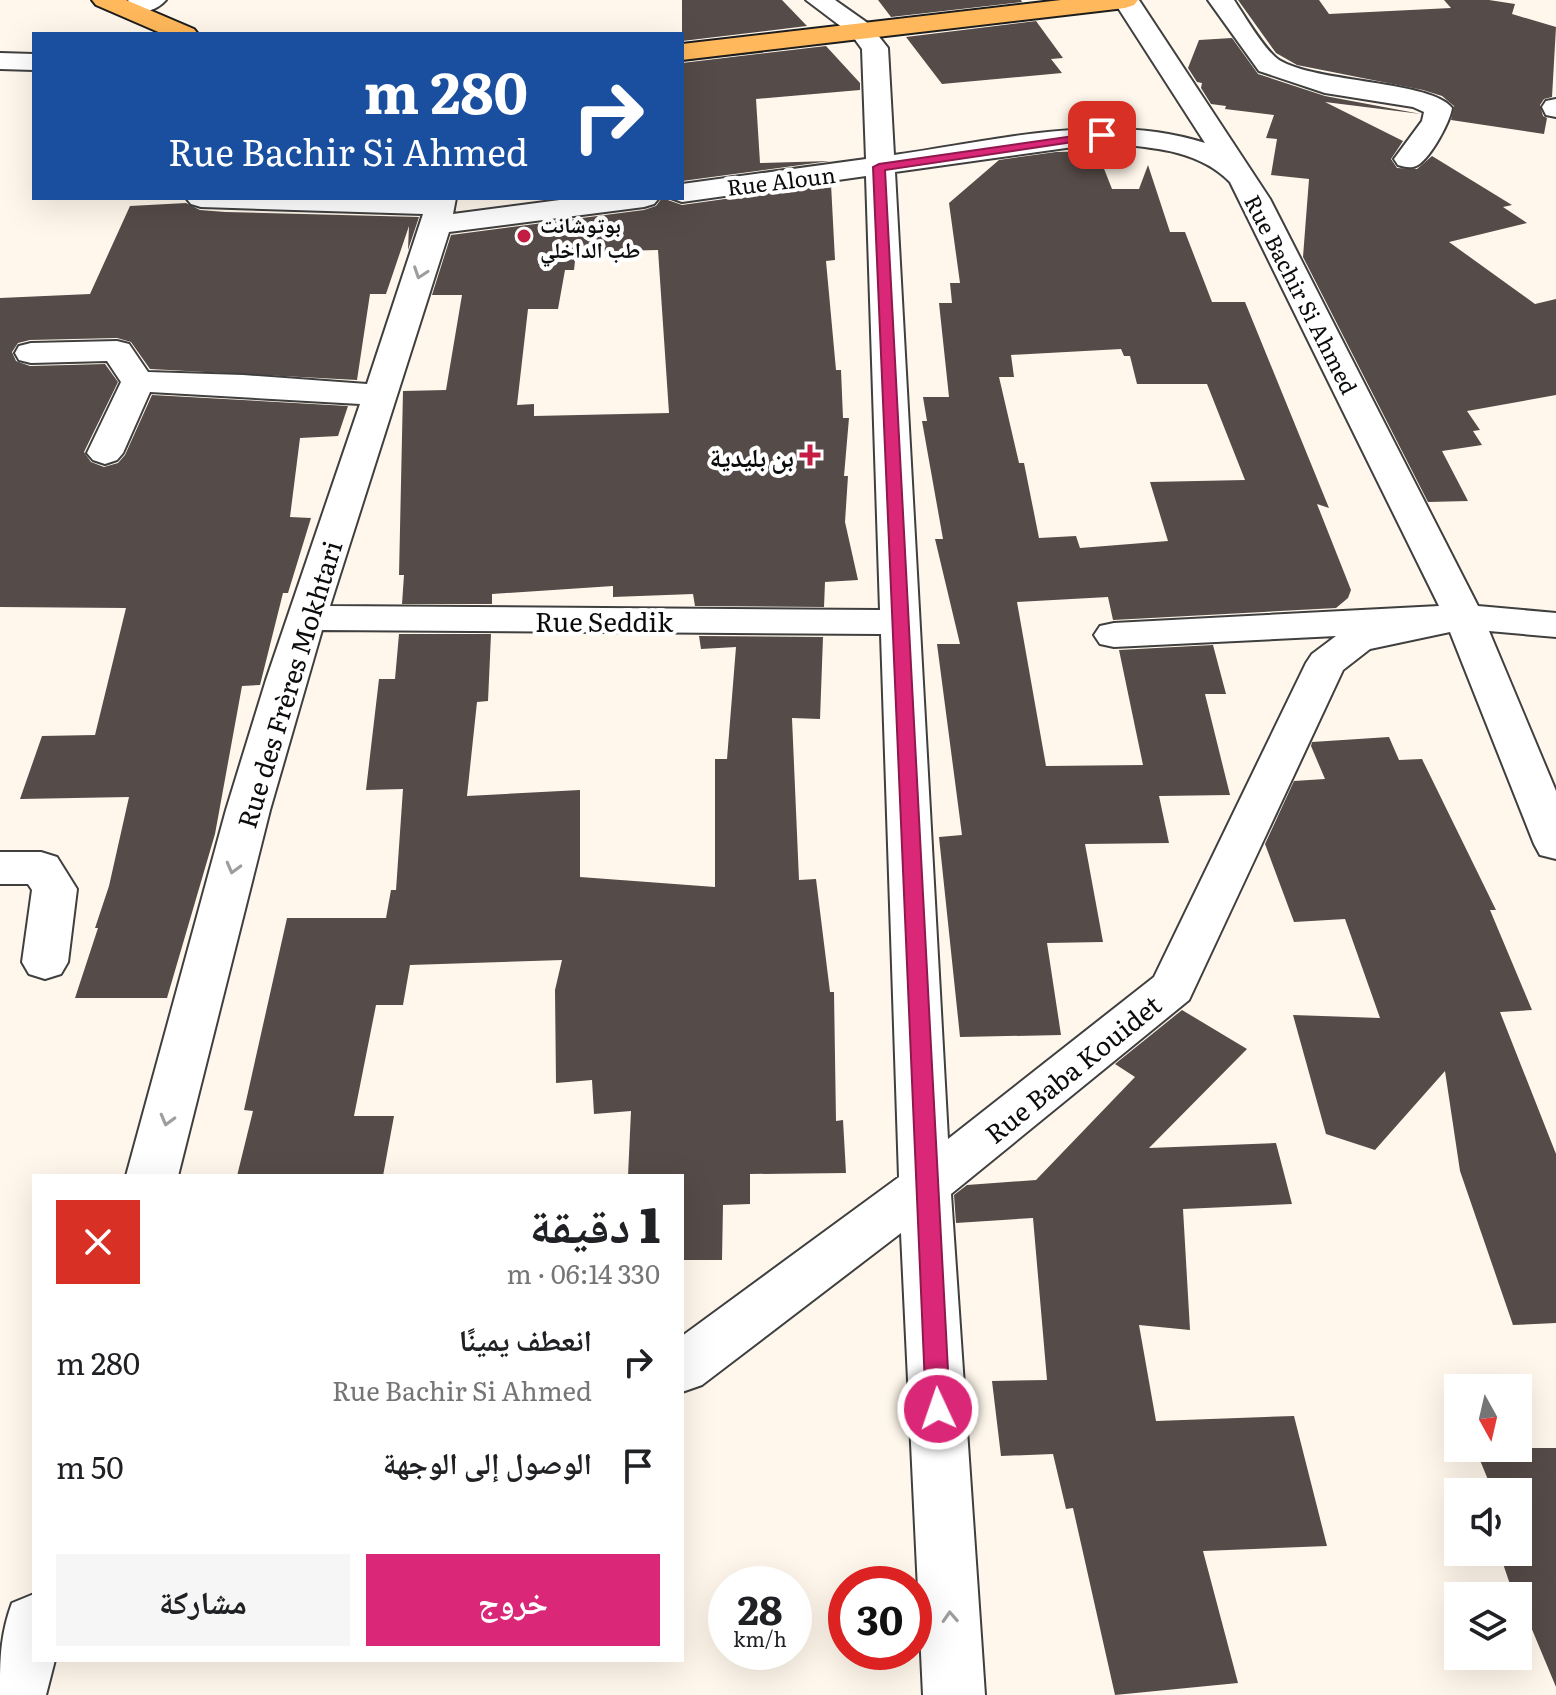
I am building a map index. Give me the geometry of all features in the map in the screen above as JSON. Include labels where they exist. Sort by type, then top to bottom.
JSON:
[{"type":"main road","points":[[684,52],[1126,0]]},
{"type":"main road","points":[[129,3],[181,32]]},
{"type":"street","points":[[819,0],[860,29],[875,48],[925,1186],[954,1695]]},
{"type":"street","points":[[1126,0],[1237,172]]},
{"type":"street","points":[[1221,0],[1268,65],[1325,85],[1420,100],[1438,108],[1436,122],[1408,159]]},
{"type":"street","points":[[0,61],[32,62]]},
{"type":"street","name":"Rue Bachir Si Ahmed","points":[[879,167],[1102,135],[1155,140],[1200,152],[1237,172],[1255,199],[1464,617],[1556,844]]},
{"type":"street","name":"Rue Aloun","points":[[684,193],[879,167]]},
{"type":"street","points":[[241,200],[439,210],[610,200]]},
{"type":"street","name":"Rue des Frères Mokhtari","points":[[153,1174],[248,810],[306,618],[439,210]]},
{"type":"street","points":[[31,353],[117,351],[138,382]]},
{"type":"street","points":[[138,382],[243,385],[378,395]]},
{"type":"street","points":[[105,453],[138,382]]},
{"type":"street","points":[[1114,635],[1464,617],[1556,625]]},
{"type":"street","name":"Rue Baba Kouidet","points":[[684,1367],[925,1186],[1172,988],[1326,663],[1357,639],[1464,617]]},
{"type":"street","name":"Rue Seddik","points":[[306,618],[901,622]]},
{"type":"street","points":[[0,868],[41,868],[55,889],[45,962]]},
{"type":"street","points":[[15,1695],[32,1631]]},
{"type":"building","points":[[682,0],[782,0],[807,26],[684,41]]},
{"type":"building","points":[[878,0],[1021,0],[1022,2],[891,17]]},
{"type":"building","points":[[1238,0],[1319,0],[1329,14],[1451,8],[1444,0],[1489,0],[1515,4],[1512,14],[1556,27],[1552,97],[1544,99],[1540,105],[1543,116],[1547,118],[1544,134],[1451,120],[1454,106],[1442,96],[1297,65],[1276,53]]},
{"type":"building","points":[[1036,21],[1063,58],[1051,59],[1062,73],[942,84],[906,37]]},
{"type":"building","points":[[1232,38],[1258,74],[1325,96],[1421,114],[1325,102],[1403,141],[1391,159],[1397,168],[1417,169],[1432,156],[1512,205],[1503,207],[1527,223],[1449,242],[1535,304],[1556,299],[1556,395],[1467,411],[1480,430],[1473,431],[1482,445],[1442,451],[1468,501],[1428,502],[1303,257],[1309,179],[1271,175],[1277,139],[1266,138],[1274,115],[1225,109],[1226,106],[1211,104],[1201,88],[1202,83],[1197,82],[1188,68],[1199,40]]},
{"type":"building","points":[[826,46],[860,83],[860,90],[756,99],[760,163],[830,161],[684,181],[684,63]]},
{"type":"building","points":[[1097,151],[1112,189],[1139,189],[1148,165],[1170,232],[1185,232],[1212,302],[1245,302],[1329,508],[1317,504],[1351,590],[1348,598],[1336,608],[1113,620],[1108,597],[1017,602],[1046,766],[1143,765],[1119,650],[1213,645],[1226,694],[1205,694],[1230,795],[1159,796],[1169,843],[1085,844],[1103,942],[1047,943],[1061,1035],[960,1037],[939,837],[962,835],[937,644],[960,644],[935,539],[943,539],[922,421],[927,421],[923,397],[949,397],[939,303],[952,303],[950,283],[960,283],[949,203],[999,160],[1056,152]],"holes":[[[1121,349],[1124,356],[1130,356],[1137,384],[1207,384],[1245,480],[1150,482],[1168,541],[1080,548],[1076,536],[1039,538],[1024,463],[1019,463],[999,377],[1014,377],[1011,355]]]},
{"type":"building","points":[[831,184],[835,260],[826,261],[836,370],[841,370],[843,418],[849,418],[844,476],[848,476],[845,522],[858,580],[825,582],[824,607],[695,606],[693,594],[613,597],[613,586],[492,594],[492,604],[402,604],[404,575],[399,575],[403,391],[446,390],[462,295],[432,295],[451,235],[644,210],[656,206],[660,200],[682,205]],"holes":[[[658,250],[669,413],[534,416],[534,404],[517,405],[528,309],[558,309],[565,270],[574,270],[576,252]]]},
{"type":"building","points":[[186,203],[200,210],[225,212],[419,217],[408,250],[409,226],[386,294],[370,294],[357,380],[150,369],[131,342],[117,338],[30,340],[18,343],[12,352],[16,361],[30,366],[105,364],[118,382],[84,452],[91,462],[104,467],[118,463],[125,455],[152,395],[348,406],[338,436],[300,438],[290,517],[311,518],[288,593],[283,593],[260,685],[242,686],[215,834],[167,998],[75,998],[98,928],[95,928],[109,886],[129,797],[20,799],[42,736],[95,735],[126,608],[0,607],[0,298],[90,294],[130,206]]},
{"type":"building","points":[[399,634],[491,634],[488,701],[477,702],[467,796],[580,790],[580,877],[715,887],[715,759],[727,759],[736,647],[701,649],[699,636],[823,637],[820,719],[792,718],[799,880],[816,879],[830,992],[834,992],[836,1121],[843,1120],[846,1173],[750,1174],[750,1204],[723,1205],[722,1260],[684,1260],[684,1174],[628,1174],[631,1111],[594,1114],[592,1080],[556,1083],[555,990],[562,960],[410,965],[403,1005],[376,1005],[354,1116],[394,1116],[383,1174],[237,1174],[253,1111],[244,1110],[287,918],[386,918],[391,890],[396,890],[403,789],[366,790],[379,679],[395,679]]},
{"type":"building","points":[[1389,737],[1399,760],[1422,759],[1496,910],[1490,910],[1532,1010],[1500,1012],[1556,1154],[1556,1323],[1513,1325],[1460,1171],[1445,1071],[1375,1150],[1326,1134],[1293,1015],[1380,1018],[1345,919],[1294,922],[1265,844],[1294,781],[1325,779],[1312,742]]},
{"type":"building","points":[[1182,1010],[1247,1049],[1149,1148],[1276,1143],[1292,1204],[1183,1209],[1190,1330],[1139,1325],[1156,1421],[1294,1416],[1327,1546],[1203,1551],[1238,1683],[1115,1695],[1073,1508],[1066,1509],[1053,1454],[1001,1456],[992,1381],[1047,1380],[1033,1218],[956,1223],[954,1195],[967,1185],[1036,1180],[1135,1077],[1115,1064]]},
{"type":"building","points":[[1532,1448],[1556,1448],[1556,1687],[1532,1630],[1532,1582],[1509,1582],[1504,1566],[1532,1566],[1532,1478],[1487,1478],[1481,1462],[1532,1462]]},
{"type":"place","name":"بوتوشانت طب الداخلي","points":[[524,236]]},
{"type":"place","name":"بن بليدية","points":[[810,455]]},
{"type":"route","points":[[938,1409],[925,1186],[879,167],[1102,135]]}]
